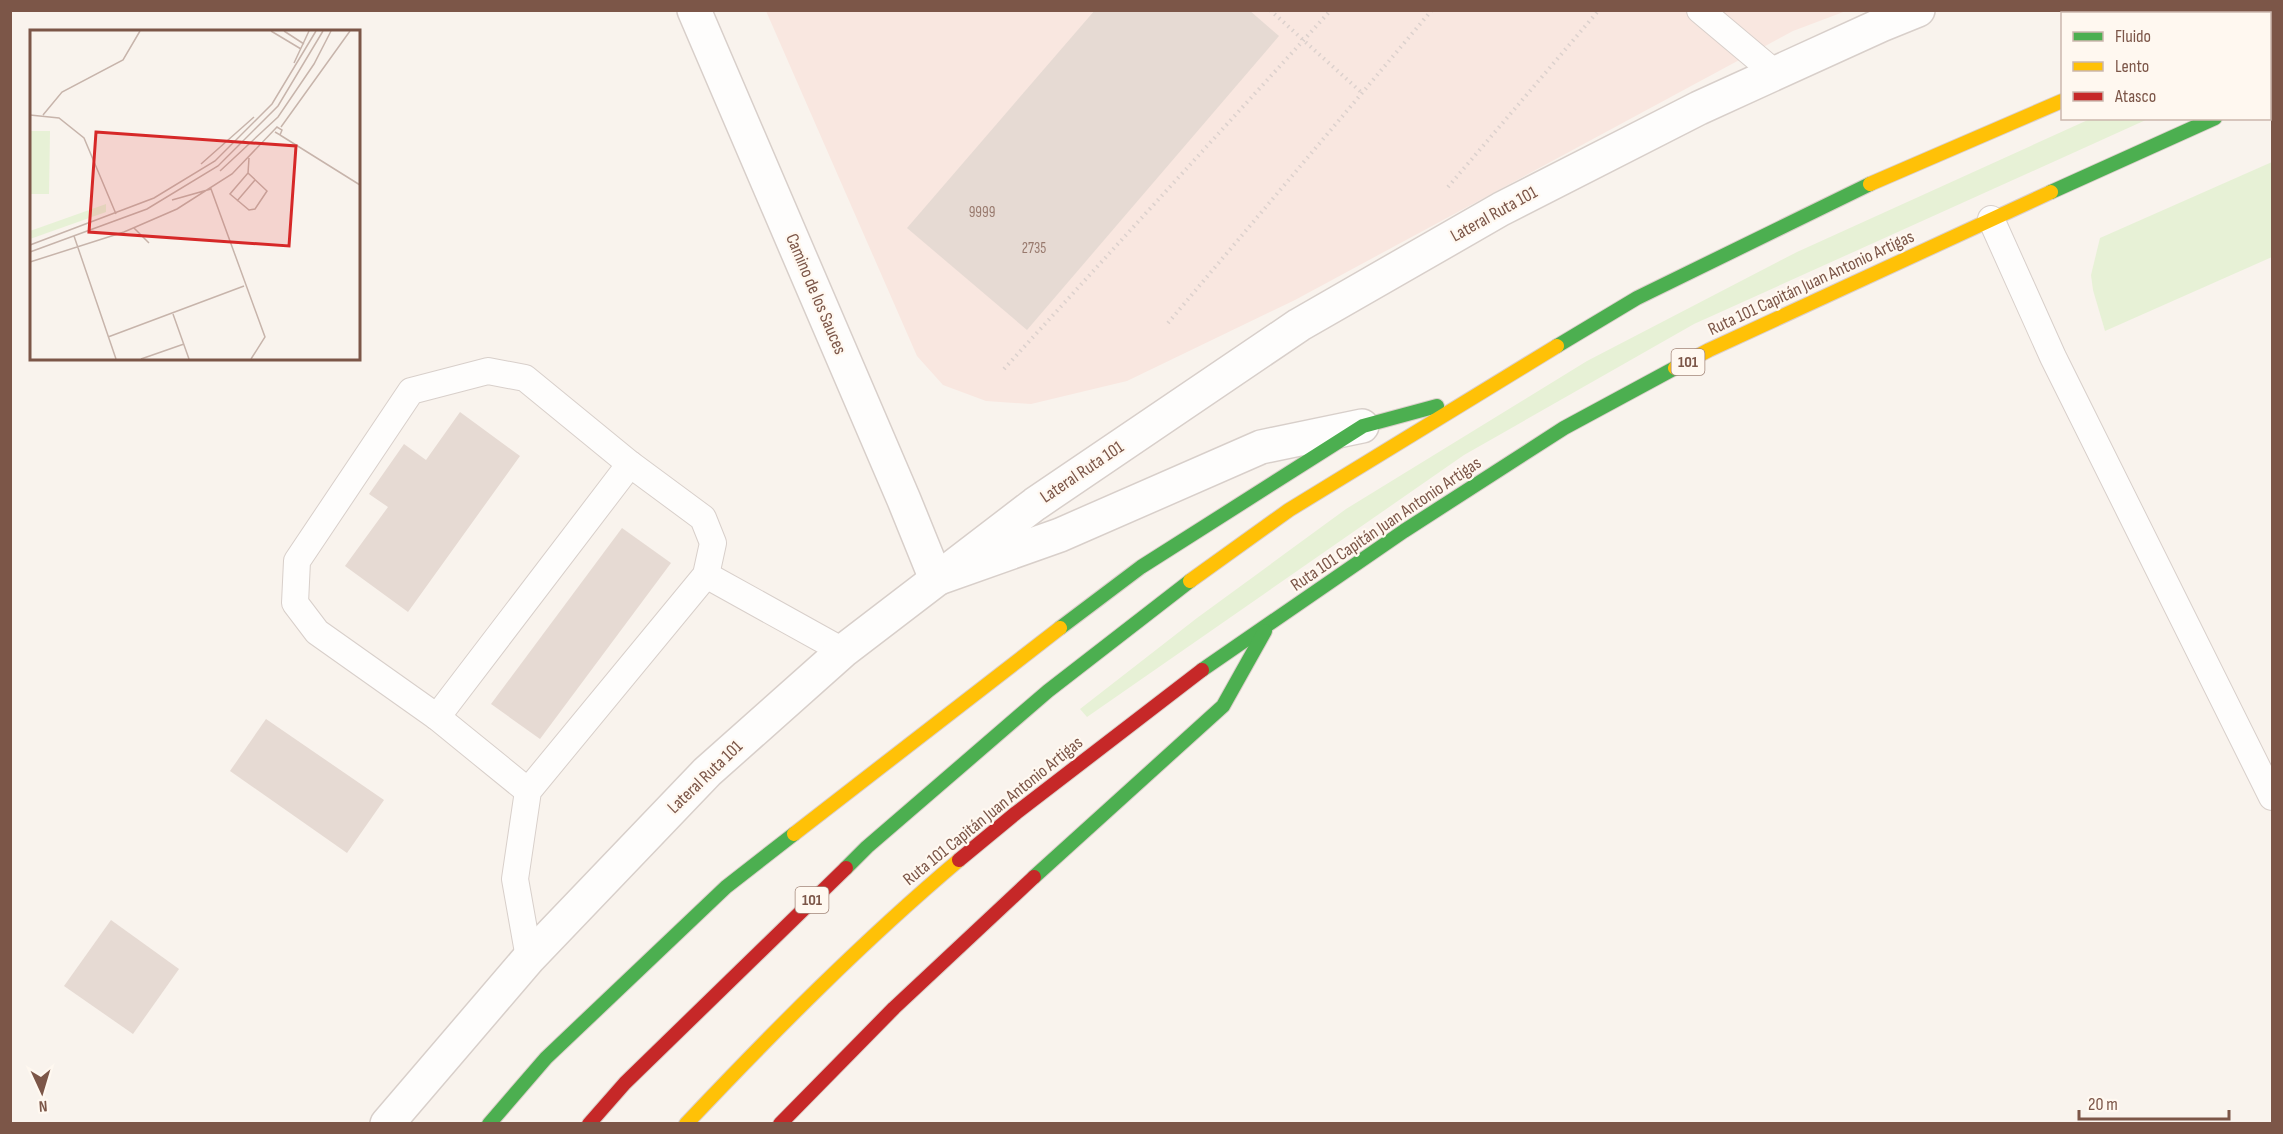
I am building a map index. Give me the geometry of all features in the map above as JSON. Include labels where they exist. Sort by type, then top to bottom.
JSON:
[{"type":"highway","name":"101","points":[[589,1124],[625,1083],[867,847],[1048,691],[1158,604],[1289,510],[1471,397],[1637,298],[1878,180],[2061,101]]},
{"type":"highway","name":"Ruta 101 Capitán Juan Antonio Artigas","points":[[686,1124],[769,1037],[906,905],[1016,813],[1183,683],[1404,531],[1564,428],[1709,350],[2211,120]]},
{"type":"highway","points":[[489,1124],[546,1058],[726,887],[859,780],[1142,567],[1363,426],[1471,397]]},
{"type":"highway","points":[[780,1124],[894,1008],[1078,836],[1223,706],[1269,624]]},
{"type":"street","name":"Camino de los Sauces","points":[[694,10],[895,478],[936,579]]},
{"type":"street","name":"Lateral Ruta 101","points":[[387,1124],[529,958],[707,772],[843,651],[1035,504],[1299,325],[1501,209],[1699,108],[1918,10]]},
{"type":"street","points":[[936,579],[1059,536],[1261,447],[1363,426]]},
{"type":"lane","points":[[1700,10],[1775,73]]},
{"type":"lane","points":[[1991,219],[2053,357],[2272,797]]},
{"type":"lane","points":[[528,791],[437,717],[317,632],[295,603],[297,561],[411,392],[488,371],[525,378],[630,464],[704,518],[713,543],[706,575],[528,791],[515,879],[529,958]]},
{"type":"lane","points":[[437,717],[630,464]]},
{"type":"lane","points":[[706,575],[843,651]]},
{"type":"path","points":[[1270,10],[1362,93]]},
{"type":"path","points":[[1004,369],[1331,10]]},
{"type":"path","points":[[1168,324],[1432,10]]},
{"type":"path","points":[[1447,188],[1599,10]]},
{"type":"shaded area","points":[[766,11],[1846,11],[1793,31],[1295,300],[1127,381],[1031,404],[986,401],[943,385],[917,356]]},
{"type":"green space","points":[[2088,120],[2146,120],[1694,324],[1464,455],[1087,717],[1080,709],[1197,618],[1346,509],[1587,361],[1797,252]]},
{"type":"green space","points":[[2272,162],[2272,257],[2105,331],[2091,275],[2100,238]]},
{"type":"building","points":[[1095,10],[1249,10],[1279,36],[1027,330],[907,228]]},
{"type":"building","points":[[460,412],[520,456],[408,612],[345,566],[388,507],[369,494],[404,444],[426,460]]},
{"type":"building","points":[[622,528],[671,563],[540,739],[491,704]]},
{"type":"building","points":[[266,719],[384,800],[347,853],[230,771]]},
{"type":"building","points":[[111,920],[179,969],[133,1034],[64,986]]},
{"type":"traffic: fast","points":[[2051,192],[2211,120]]},
{"type":"traffic: fast","points":[[1557,346],[1637,298],[1870,184]]},
{"type":"traffic: fast","points":[[1202,670],[1404,531],[1564,428],[1675,368]]},
{"type":"traffic: fast","points":[[1060,628],[1141,567],[1363,426],[1437,406]]},
{"type":"traffic: fast","points":[[846,868],[867,847],[1048,691],[1190,581]]},
{"type":"traffic: fast","points":[[1034,877],[1223,706],[1265,631]]},
{"type":"traffic: fast","points":[[489,1124],[546,1058],[726,887],[794,834]]},
{"type":"traffic: slow","points":[[1870,184],[2061,101]]},
{"type":"traffic: slow","points":[[1675,368],[1709,350],[2051,192]]},
{"type":"traffic: slow","points":[[1190,581],[1289,510],[1557,346]]},
{"type":"traffic: slow","points":[[794,834],[1060,628]]},
{"type":"traffic: slow","points":[[686,1124],[819,988],[959,860]]},
{"type":"traffic: jam","points":[[959,860],[1016,813],[1202,670]]},
{"type":"traffic: jam","points":[[589,1124],[625,1083],[846,868]]},
{"type":"traffic: jam","points":[[780,1124],[894,1008],[1034,877]]}]
